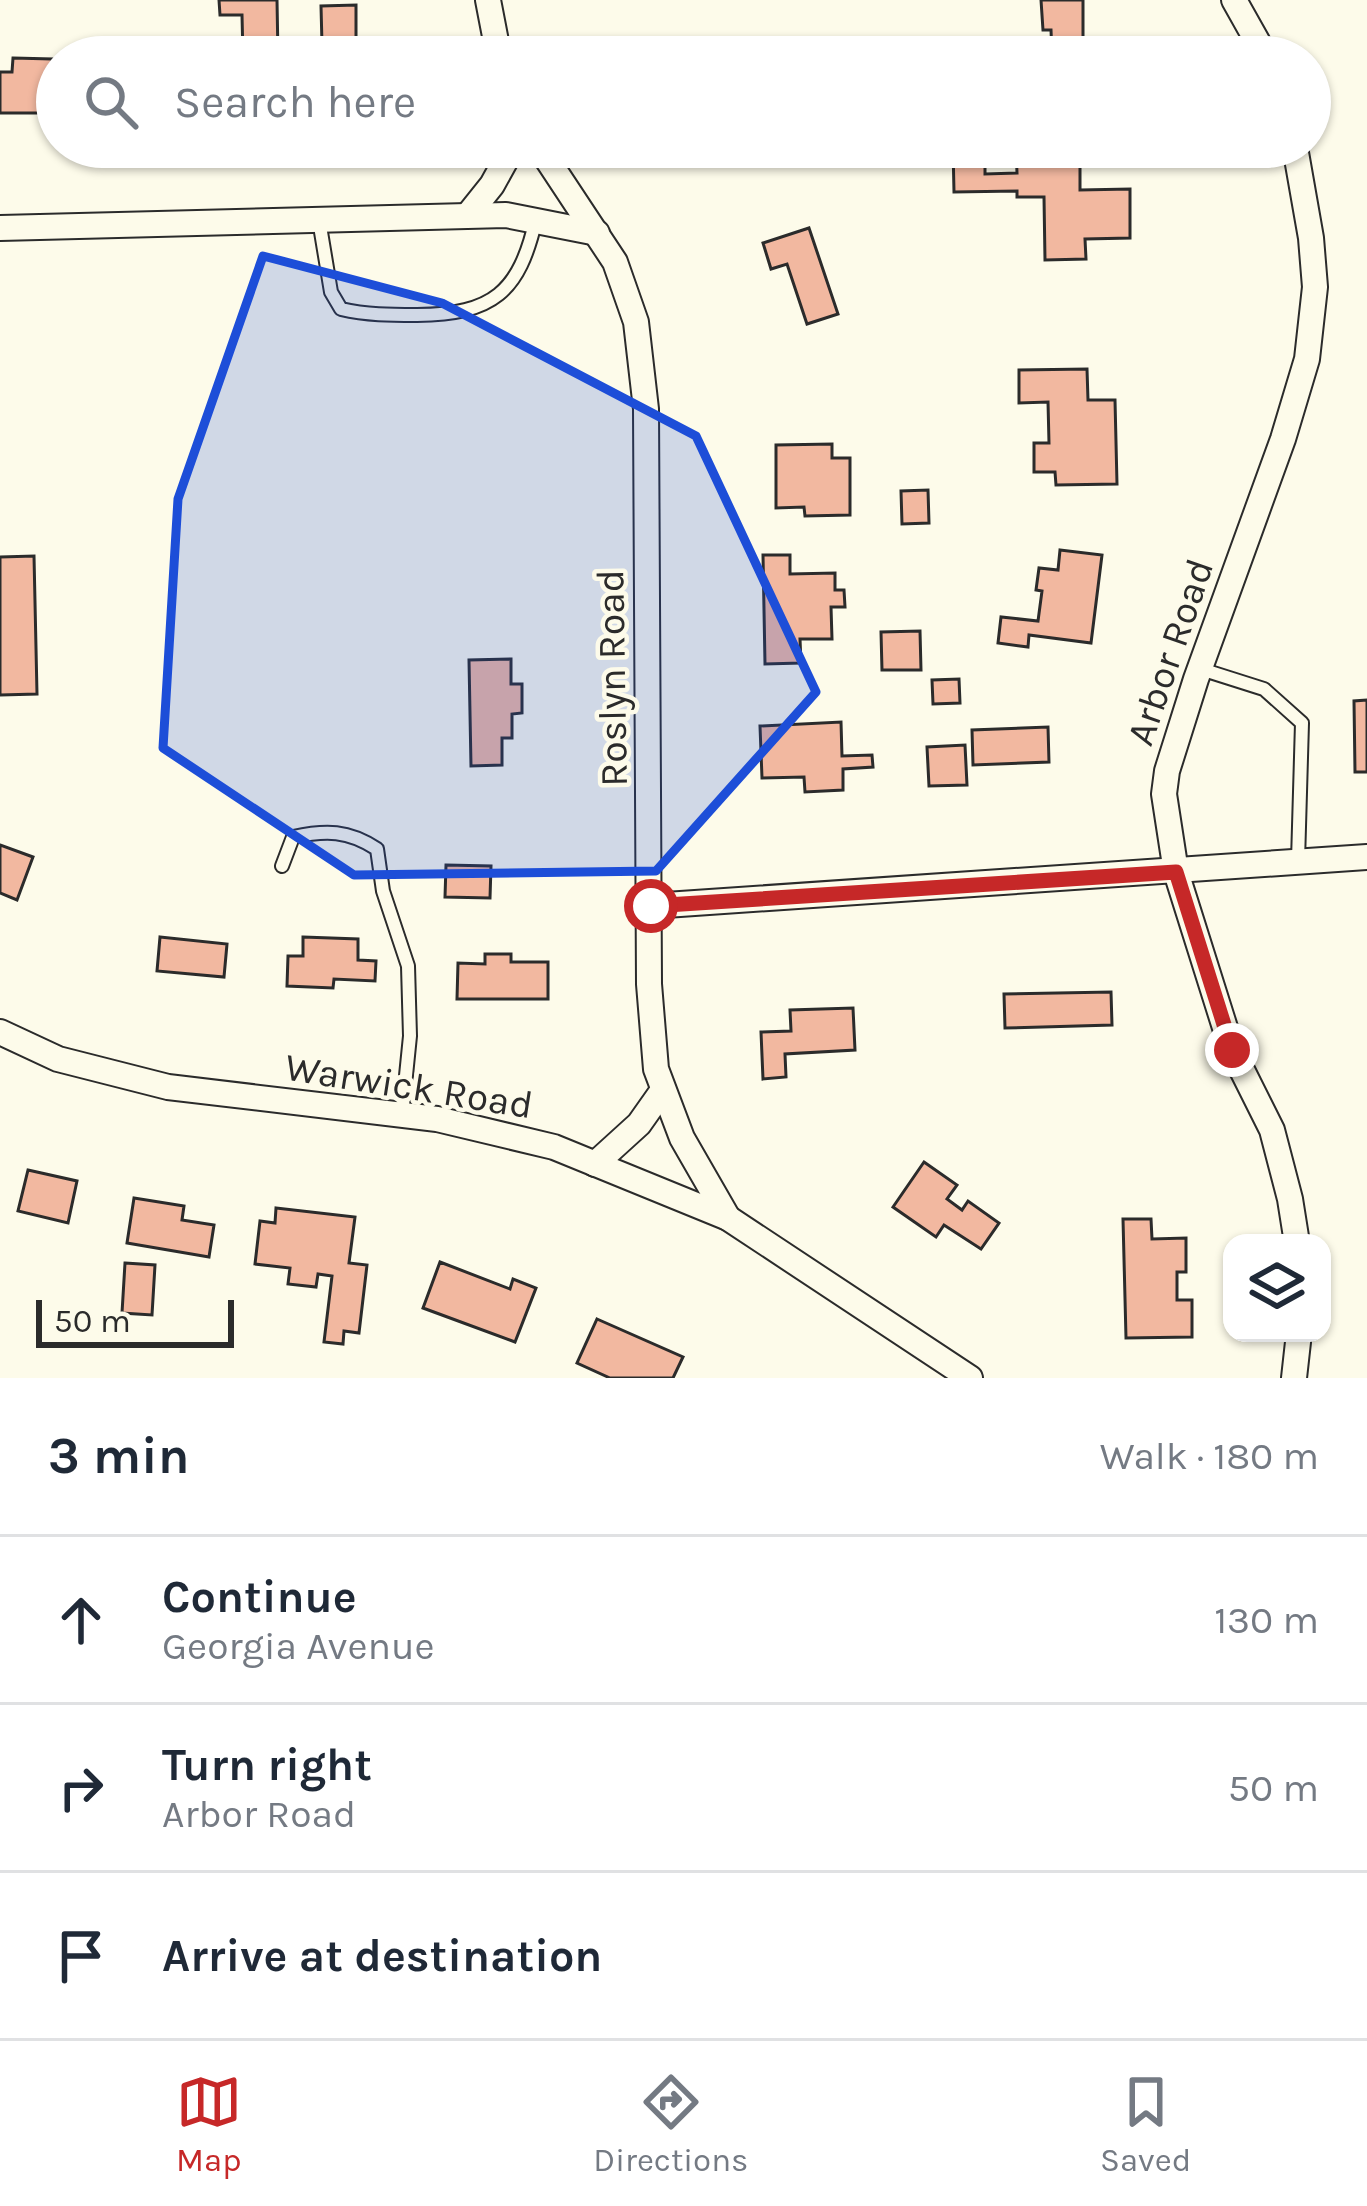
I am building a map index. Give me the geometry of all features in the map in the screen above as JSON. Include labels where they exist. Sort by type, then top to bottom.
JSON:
[{"type":"street","points":[[488,0],[495,36]]},
{"type":"street","points":[[1234,0],[1255,36]]},
{"type":"street","points":[[468,215],[501,168]]},
{"type":"street","name":"Roslyn Road","points":[[553,168],[615,262],[635,322],[646,409],[649,984],[656,1070],[682,1138],[728,1218]]},
{"type":"street","name":"Arbor Road","points":[[1296,1234],[1271,1130],[1232,1050],[1176,872],[1164,794],[1199,669],[1282,440],[1306,359],[1315,287],[1299,168]]},
{"type":"street","points":[[0,228],[468,215],[536,219],[597,233]]},
{"type":"street","points":[[651,906],[1367,857]]},
{"type":"street","name":"Warwick Road","points":[[0,1032],[58,1059],[168,1087],[401,1114],[554,1147],[728,1218],[970,1378]]},
{"type":"street","points":[[595,1164],[639,1124],[663,1090]]},
{"type":"street","points":[[1294,1378],[1298,1342]]},
{"type":"lane","points":[[319,219],[331,292],[341,308],[368,316],[448,315],[490,304],[517,277],[536,219]]},
{"type":"lane","points":[[1199,669],[1264,689],[1302,723],[1298,862]]},
{"type":"lane","points":[[282,866],[293,837],[326,830],[359,837],[377,849],[383,891],[408,966],[410,1036],[401,1114]]},
{"type":"highlighted area","points":[[263,256],[442,303],[696,436],[816,692],[656,871],[354,875],[163,748],[178,499]]},
{"type":"building","points":[[219,0],[277,0],[278,36],[242,36],[242,15],[220,15]]},
{"type":"building","points":[[1041,0],[1083,0],[1083,36],[1051,36],[1051,30],[1043,30]]},
{"type":"building","points":[[356,5],[356,36],[322,36],[321,6]]},
{"type":"building","points":[[13,58],[36,59],[36,113],[0,113],[0,72],[12,72]]},
{"type":"building","points":[[953,168],[985,168],[985,174],[1017,173],[1017,168],[1080,168],[1080,190],[1130,189],[1130,238],[1085,239],[1086,259],[1045,260],[1044,197],[1017,197],[1017,191],[954,192]]},
{"type":"building","points":[[809,228],[838,314],[807,324],[787,264],[771,269],[763,243]]},
{"type":"building","points":[[1087,369],[1088,400],[1115,400],[1117,484],[1056,485],[1055,472],[1034,472],[1034,443],[1049,443],[1048,402],[1019,403],[1019,370]]},
{"type":"building","points":[[832,444],[832,458],[850,458],[850,515],[805,516],[804,507],[776,508],[776,445]]},
{"type":"building","points":[[928,490],[929,523],[902,524],[901,491]]},
{"type":"building","points":[[1060,550],[1102,555],[1091,643],[1029,635],[1028,647],[998,643],[1001,617],[1038,621],[1039,568],[1058,570]]},
{"type":"building","points":[[763,555],[790,555],[790,574],[835,573],[835,590],[844,590],[845,607],[831,607],[832,639],[800,639],[801,663],[765,664]]},
{"type":"building","points":[[34,556],[37,694],[0,695],[0,557]]},
{"type":"building","points":[[920,631],[921,670],[882,670],[881,632]]},
{"type":"building","points":[[511,659],[511,684],[522,684],[522,713],[512,714],[512,738],[502,738],[502,765],[471,766],[469,660]]},
{"type":"building","points":[[959,679],[960,703],[933,704],[932,680]]},
{"type":"building","points":[[1367,700],[1367,772],[1355,772],[1354,701]]},
{"type":"building","points":[[841,722],[842,756],[872,755],[873,767],[843,769],[843,790],[805,792],[804,777],[762,778],[760,726]]},
{"type":"building","points":[[1048,727],[1049,762],[973,765],[972,730]]},
{"type":"building","points":[[965,745],[967,785],[929,786],[927,747]]},
{"type":"building","points":[[0,845],[33,857],[17,900],[0,893]]},
{"type":"building","points":[[446,865],[491,866],[490,898],[445,897]]},
{"type":"building","points":[[160,937],[227,944],[224,977],[157,971]]},
{"type":"building","points":[[303,937],[358,939],[358,960],[376,961],[375,981],[334,979],[333,988],[287,986],[288,956],[303,956]]},
{"type":"building","points":[[485,954],[511,954],[511,962],[548,962],[548,999],[457,999],[458,963],[485,964]]},
{"type":"building","points":[[1111,992],[1112,1025],[1005,1028],[1004,994]]},
{"type":"building","points":[[853,1008],[855,1050],[785,1054],[786,1077],[763,1079],[761,1032],[791,1031],[790,1010]]},
{"type":"building","points":[[924,1162],[957,1185],[947,1199],[962,1210],[968,1201],[999,1223],[981,1249],[944,1225],[936,1237],[893,1207]]},
{"type":"building","points":[[28,1170],[77,1181],[68,1223],[18,1211]]},
{"type":"building","points":[[134,1198],[184,1206],[182,1220],[214,1225],[209,1257],[127,1243]]},
{"type":"building","points":[[276,1208],[355,1217],[349,1263],[367,1265],[359,1333],[344,1331],[343,1344],[324,1342],[332,1276],[318,1274],[316,1287],[288,1284],[290,1268],[255,1264],[260,1221],[275,1223]]},
{"type":"building","points":[[1123,1219],[1151,1219],[1152,1239],[1186,1238],[1186,1272],[1177,1272],[1177,1300],[1192,1300],[1192,1337],[1126,1338]]},
{"type":"building","points":[[440,1262],[510,1289],[513,1279],[536,1288],[515,1342],[423,1308]]},
{"type":"building","points":[[125,1263],[155,1265],[152,1315],[122,1313]]},
{"type":"building","points":[[597,1319],[683,1357],[673,1378],[610,1378],[577,1363]]},
{"type":"route","points":[[651,906],[1176,872],[1232,1050]]}]
